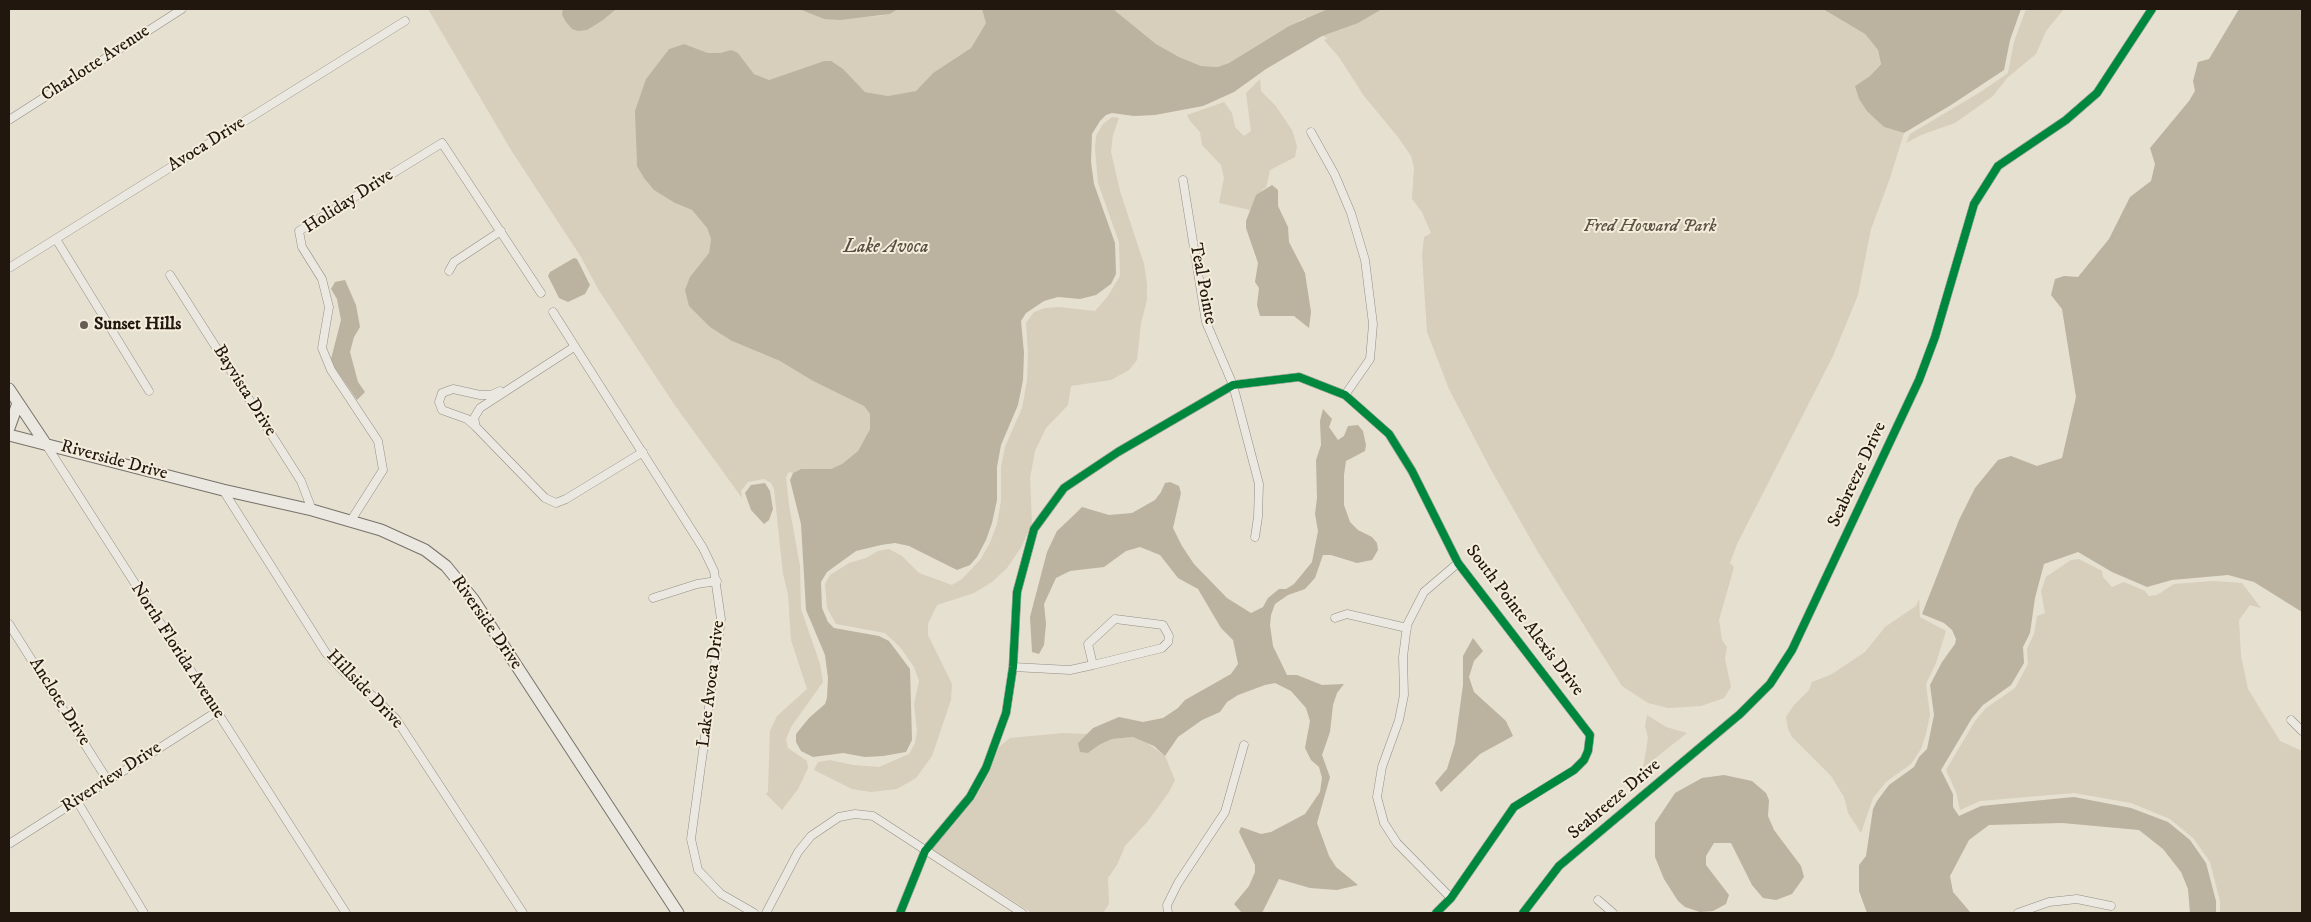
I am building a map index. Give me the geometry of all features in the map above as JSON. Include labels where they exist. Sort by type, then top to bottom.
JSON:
[{"type":"street","name":"Charlotte Avenue","points":[[9,120],[182,9]]},
{"type":"street","name":"Seabreeze Drive","points":[[1523,913],[1559,866],[1740,714],[1770,684],[1792,650],[1919,380],[1935,337],[1974,204],[1998,166],[2066,120],[2097,93],[2152,9]]},
{"type":"street","name":"Avoca Drive","points":[[9,268],[405,21]]},
{"type":"street","points":[[1311,132],[1335,175],[1351,213],[1366,269],[1373,324],[1370,359],[1345,395]]},
{"type":"street","name":"Holiday Drive","points":[[350,522],[383,470],[382,460],[378,442],[331,370],[322,348],[329,307],[322,279],[302,247],[299,231],[442,143],[541,293]]},
{"type":"street","name":"Teal Pointe","points":[[1183,180],[1206,322],[1233,384],[1259,484],[1255,537]]},
{"type":"street","points":[[449,271],[454,262],[501,231]]},
{"type":"street","points":[[56,239],[149,390]]},
{"type":"street","name":"Bayvista Drive","points":[[170,275],[301,481],[312,510]]},
{"type":"street","points":[[476,427],[474,418],[480,408],[574,346],[553,312]]},
{"type":"street","name":"Lake Avoca Drive","points":[[574,346],[703,548],[716,581],[721,619],[691,839],[698,870],[721,894],[754,913]]},
{"type":"street","name":"South Pointe Alexis Drive","points":[[900,913],[925,851],[970,797],[986,768],[1006,713],[1014,667],[1017,592],[1034,529],[1064,488],[1118,452],[1233,384],[1299,377],[1345,395],[1389,434],[1412,471],[1458,563],[1590,735],[1588,751],[1584,760],[1574,770],[1514,807],[1451,898],[1436,913]]},
{"type":"street","points":[[512,387],[487,395],[453,388],[442,393],[439,402],[442,410],[467,420],[476,427],[545,498],[556,503],[566,499],[643,452]]},
{"type":"street","name":"North Florida Avenue","points":[[9,389],[346,913]]},
{"type":"street","points":[[9,428],[18,403]]},
{"type":"street","name":"Riverside Drive","points":[[9,435],[223,490],[312,510],[381,530],[425,550],[460,581],[678,913]]},
{"type":"street","name":"Hillside Drive","points":[[223,490],[326,653],[344,672],[374,696],[396,719],[523,913]]},
{"type":"street","points":[[1451,898],[1404,853],[1389,832],[1378,808],[1377,797],[1379,780],[1399,720],[1404,695],[1403,657],[1407,628],[1415,607],[1424,592],[1458,563]]},
{"type":"street","points":[[653,598],[697,584],[716,581]]},
{"type":"street","points":[[1335,618],[1347,614],[1407,628]]},
{"type":"street","points":[[1014,667],[1070,670],[1093,665],[1162,648],[1168,642],[1170,636],[1168,630],[1163,625],[1115,618],[1088,644],[1093,665]]},
{"type":"street","name":"Anclote Drive","points":[[9,624],[108,781]]},
{"type":"street","name":"Riverview Drive","points":[[9,844],[216,712]]},
{"type":"street","points":[[2291,720],[2302,732]]},
{"type":"street","points":[[1168,913],[1167,905],[1178,883],[1225,812],[1244,745]]},
{"type":"street","points":[[77,801],[144,913]]},
{"type":"street","points":[[766,913],[780,890],[798,852],[811,836],[839,817],[855,814],[873,816],[1022,913]]},
{"type":"street","points":[[2018,913],[2050,902],[2076,899],[2111,906]]},
{"type":"street","points":[[1598,900],[1613,913]]},
{"type":"green space","points":[[428,9],[799,9],[824,19],[879,16],[890,14],[898,9],[982,9],[984,11],[986,23],[971,48],[933,73],[916,91],[888,96],[865,92],[855,82],[824,61],[769,80],[754,74],[738,53],[708,53],[684,44],[669,49],[646,79],[636,133],[637,166],[675,203],[692,210],[707,228],[711,239],[709,253],[732,341],[780,361],[813,381],[864,406],[870,414],[870,429],[858,451],[842,464],[831,469],[801,469],[793,473],[789,472],[786,477],[800,566],[801,609],[820,664],[823,682],[791,727],[786,739],[788,748],[807,761],[808,768],[798,789],[782,810],[766,794],[768,791],[770,731],[777,716],[807,689],[791,640],[788,594],[783,574],[774,489],[771,483],[764,479],[748,482],[741,491],[742,498],[674,404],[598,289],[581,257],[511,150]]},
{"type":"green space","name":"Fred Howard Park","points":[[1113,9],[1823,9],[1865,34],[1878,50],[1881,63],[1870,76],[1855,86],[1884,127],[1904,133],[1871,229],[1858,295],[1833,356],[1737,544],[1730,563],[1734,567],[1719,620],[1722,640],[1727,647],[1725,659],[1731,687],[1724,698],[1701,706],[1668,708],[1648,703],[1622,686],[1538,552],[1490,468],[1449,389],[1427,332],[1422,255],[1424,237],[1431,233],[1422,212],[1412,199],[1414,168],[1411,156],[1364,96],[1339,57],[1324,40],[1328,38],[1322,36],[1305,18],[1229,63],[1218,67],[1201,66],[1179,57],[1156,44]]},
{"type":"green space","points":[[2026,9],[2064,9],[2046,31],[2036,54],[2007,78],[1993,96],[1955,123],[1921,135],[1906,143],[1910,134],[1982,91],[2008,73],[2014,42]]},
{"type":"green space","points":[[1260,79],[1261,91],[1275,105],[1292,130],[1297,146],[1295,157],[1270,170],[1266,188],[1263,189],[1250,210],[1219,203],[1224,178],[1221,165],[1202,145],[1200,132],[1187,115],[1224,102],[1232,113],[1235,127],[1244,136],[1251,131],[1246,93]]},
{"type":"green space","points":[[1112,117],[1119,118],[1113,135],[1111,152],[1120,191],[1144,264],[1147,284],[1147,300],[1141,323],[1137,360],[1129,370],[1111,380],[1071,386],[1068,405],[1046,428],[1035,451],[1030,478],[1032,523],[1022,546],[1007,568],[992,582],[974,593],[937,605],[928,624],[928,635],[952,684],[951,700],[932,756],[916,778],[897,789],[871,792],[852,789],[814,770],[818,762],[830,760],[853,765],[879,767],[909,754],[915,743],[917,731],[914,704],[919,681],[914,667],[900,647],[885,633],[836,624],[827,608],[825,584],[830,575],[849,563],[866,558],[878,551],[889,549],[902,556],[919,573],[952,585],[962,579],[980,560],[990,543],[997,524],[1001,501],[1001,467],[1005,447],[1022,408],[1027,381],[1026,323],[1034,312],[1045,308],[1059,307],[1095,311],[1108,296],[1120,276],[1119,242],[1098,183],[1095,149],[1096,136],[1103,124]]},
{"type":"green space","points":[[2079,559],[2102,571],[2103,577],[2112,587],[2124,582],[2145,591],[2149,596],[2157,595],[2174,584],[2213,581],[2242,583],[2261,608],[2250,605],[2239,620],[2241,656],[2248,689],[2280,741],[2302,751],[2302,913],[2220,913],[2220,901],[2210,862],[2193,838],[2170,819],[2131,803],[2074,793],[1980,801],[1960,810],[1956,792],[1946,770],[1975,721],[1986,708],[2015,688],[2028,664],[2027,649],[2034,634],[2037,616],[2045,613],[2041,591],[2046,577],[2071,560]]},
{"type":"green space","points":[[1919,599],[1920,617],[1946,631],[1936,663],[1926,684],[1930,715],[1926,734],[1921,749],[1911,764],[1886,782],[1873,798],[1861,833],[1848,813],[1844,797],[1831,776],[1792,737],[1788,729],[1786,717],[1794,705],[1809,690],[1812,682],[1832,674],[1865,652],[1885,627],[1916,606]]},
{"type":"green space","points":[[1647,715],[1666,727],[1687,733],[1643,768],[1648,738],[1645,726]]},
{"type":"green space","points":[[1064,733],[1087,734],[1088,753],[1112,739],[1133,737],[1143,740],[1165,756],[1175,780],[1169,792],[1148,821],[1125,846],[1117,865],[1108,878],[1109,904],[1103,913],[1032,913],[932,850],[974,800],[990,771],[999,747],[1010,738]]},
{"type":"water","points":[[563,9],[616,9],[587,30],[578,31],[572,29],[566,22],[562,15]]},
{"type":"water","points":[[799,9],[898,9],[890,14],[840,20],[824,19]]},
{"type":"water","name":"Lake Avoca","points":[[982,9],[1113,9],[1156,44],[1179,57],[1201,66],[1218,67],[1229,63],[1289,26],[1328,9],[1382,9],[1358,23],[1322,36],[1266,69],[1234,92],[1203,106],[1155,115],[1134,116],[1112,113],[1106,115],[1100,121],[1092,134],[1091,162],[1094,184],[1115,243],[1116,274],[1111,284],[1096,295],[1080,299],[1058,297],[1044,301],[1026,313],[1021,321],[1024,353],[1023,380],[1018,405],[1001,445],[997,467],[997,500],[992,523],[977,557],[970,565],[957,570],[909,546],[895,543],[881,545],[856,551],[827,572],[821,582],[822,608],[828,622],[834,628],[879,636],[889,641],[910,669],[912,740],[906,752],[883,756],[865,757],[843,753],[813,757],[801,751],[796,742],[796,734],[809,718],[825,704],[828,678],[825,655],[806,610],[801,524],[790,480],[793,473],[801,469],[831,469],[842,464],[858,451],[870,429],[870,414],[864,406],[813,381],[780,361],[732,341],[710,327],[689,306],[685,290],[690,277],[709,253],[711,239],[707,228],[692,210],[675,203],[654,190],[644,178],[637,166],[635,111],[646,79],[669,49],[684,44],[708,53],[721,53],[731,50],[738,53],[754,74],[769,80],[824,61],[831,61],[843,69],[865,92],[888,96],[916,91],[933,73],[971,48],[986,23]]},
{"type":"water","points":[[1823,9],[2021,9],[2010,40],[2004,70],[1904,133],[1884,127],[1867,111],[1859,99],[1855,86],[1870,76],[1881,64],[1878,50],[1865,34]]},
{"type":"water","points":[[2239,9],[2302,9],[2302,612],[2254,582],[2228,575],[2172,580],[2147,587],[2112,572],[2078,552],[2044,564],[2035,598],[2030,633],[2023,647],[2024,663],[2011,685],[1983,705],[1972,718],[1941,770],[1953,794],[1953,807],[1959,816],[1981,806],[2074,797],[2131,808],[2168,822],[2190,840],[2206,863],[2216,901],[2216,913],[2190,913],[2188,889],[2181,872],[2163,849],[2139,830],[2062,823],[1989,825],[1969,840],[1950,876],[1953,892],[1971,913],[1867,913],[1859,891],[1859,865],[1866,856],[1873,809],[1889,785],[1914,767],[1919,757],[1927,749],[1934,715],[1930,685],[1942,662],[1955,644],[1956,639],[1952,630],[1944,623],[1922,614],[1959,520],[1975,488],[1998,460],[2011,456],[2037,466],[2062,458],[2076,397],[2062,309],[2051,295],[2055,279],[2064,276],[2078,277],[2109,239],[2130,197],[2151,181],[2155,164],[2150,148],[2189,101],[2195,91],[2193,81],[2198,62],[2209,59]]},
{"type":"water","points":[[1272,185],[1278,190],[1278,206],[1288,227],[1289,242],[1305,273],[1311,312],[1309,328],[1294,316],[1260,316],[1257,305],[1259,288],[1255,282],[1258,263],[1246,228],[1246,221],[1256,195]]},
{"type":"water","points":[[574,258],[577,259],[590,285],[585,294],[568,302],[559,298],[548,276],[550,272]]},
{"type":"water","points":[[345,280],[356,305],[360,327],[354,337],[350,352],[358,382],[365,392],[357,400],[331,359],[341,320],[337,299],[331,289],[335,282]]},
{"type":"water","points":[[1323,409],[1332,419],[1329,427],[1338,440],[1344,436],[1348,426],[1358,425],[1363,431],[1366,445],[1365,451],[1346,461],[1344,505],[1350,522],[1358,530],[1372,537],[1377,543],[1378,550],[1372,560],[1357,563],[1331,555],[1323,555],[1315,578],[1305,589],[1288,595],[1275,604],[1270,625],[1273,646],[1287,675],[1297,675],[1322,685],[1344,684],[1337,693],[1333,705],[1330,732],[1322,755],[1330,777],[1317,823],[1329,856],[1336,867],[1358,885],[1337,890],[1310,888],[1279,879],[1262,913],[1242,913],[1234,904],[1249,886],[1255,872],[1255,865],[1239,832],[1241,827],[1261,834],[1271,832],[1305,814],[1320,792],[1322,778],[1319,767],[1311,760],[1305,748],[1310,721],[1306,708],[1291,691],[1275,683],[1238,695],[1227,702],[1220,712],[1202,720],[1178,737],[1165,756],[1154,746],[1133,737],[1112,739],[1088,753],[1080,752],[1078,743],[1093,728],[1119,717],[1143,722],[1163,718],[1178,708],[1185,700],[1231,674],[1238,664],[1233,640],[1221,628],[1198,589],[1178,578],[1160,555],[1140,547],[1126,551],[1104,567],[1070,571],[1056,578],[1044,604],[1046,624],[1044,645],[1039,654],[1032,652],[1030,617],[1047,552],[1057,531],[1082,507],[1109,515],[1132,513],[1155,500],[1165,483],[1170,482],[1179,486],[1181,493],[1173,528],[1194,564],[1227,598],[1251,613],[1263,607],[1268,598],[1279,589],[1286,589],[1294,584],[1312,562],[1318,531],[1315,514],[1317,498],[1316,460],[1321,445],[1320,421]]},
{"type":"water","points":[[765,483],[770,491],[773,509],[769,520],[764,524],[751,510],[745,493],[751,485]]},
{"type":"water","points":[[1473,638],[1483,651],[1474,661],[1469,677],[1474,692],[1506,721],[1513,736],[1480,754],[1441,792],[1435,783],[1447,769],[1455,743],[1463,685],[1463,656]]},
{"type":"water","points":[[1724,775],[1752,781],[1766,793],[1769,800],[1768,816],[1774,830],[1801,866],[1804,877],[1792,894],[1776,900],[1763,898],[1752,885],[1731,843],[1714,843],[1706,856],[1706,865],[1729,895],[1726,904],[1713,911],[1700,912],[1685,907],[1678,901],[1664,879],[1655,857],[1655,823],[1675,793],[1702,778]]},
{"type":"cycle path","points":[[1523,913],[1559,866],[1740,714],[1770,684],[1792,650],[1919,380],[1935,337],[1974,204],[1998,166],[2066,120],[2097,93],[2152,9]]},
{"type":"cycle path","points":[[900,913],[925,851],[970,797],[986,768],[1006,713],[1013,667],[1017,592],[1034,529],[1064,488],[1118,452],[1233,385],[1299,377],[1345,395],[1389,434],[1412,471],[1458,563],[1590,735],[1588,751],[1584,760],[1574,770],[1514,807],[1451,898],[1436,913]]},
{"type":"place","name":"Sunset Hills","points":[[84,325]]}]
